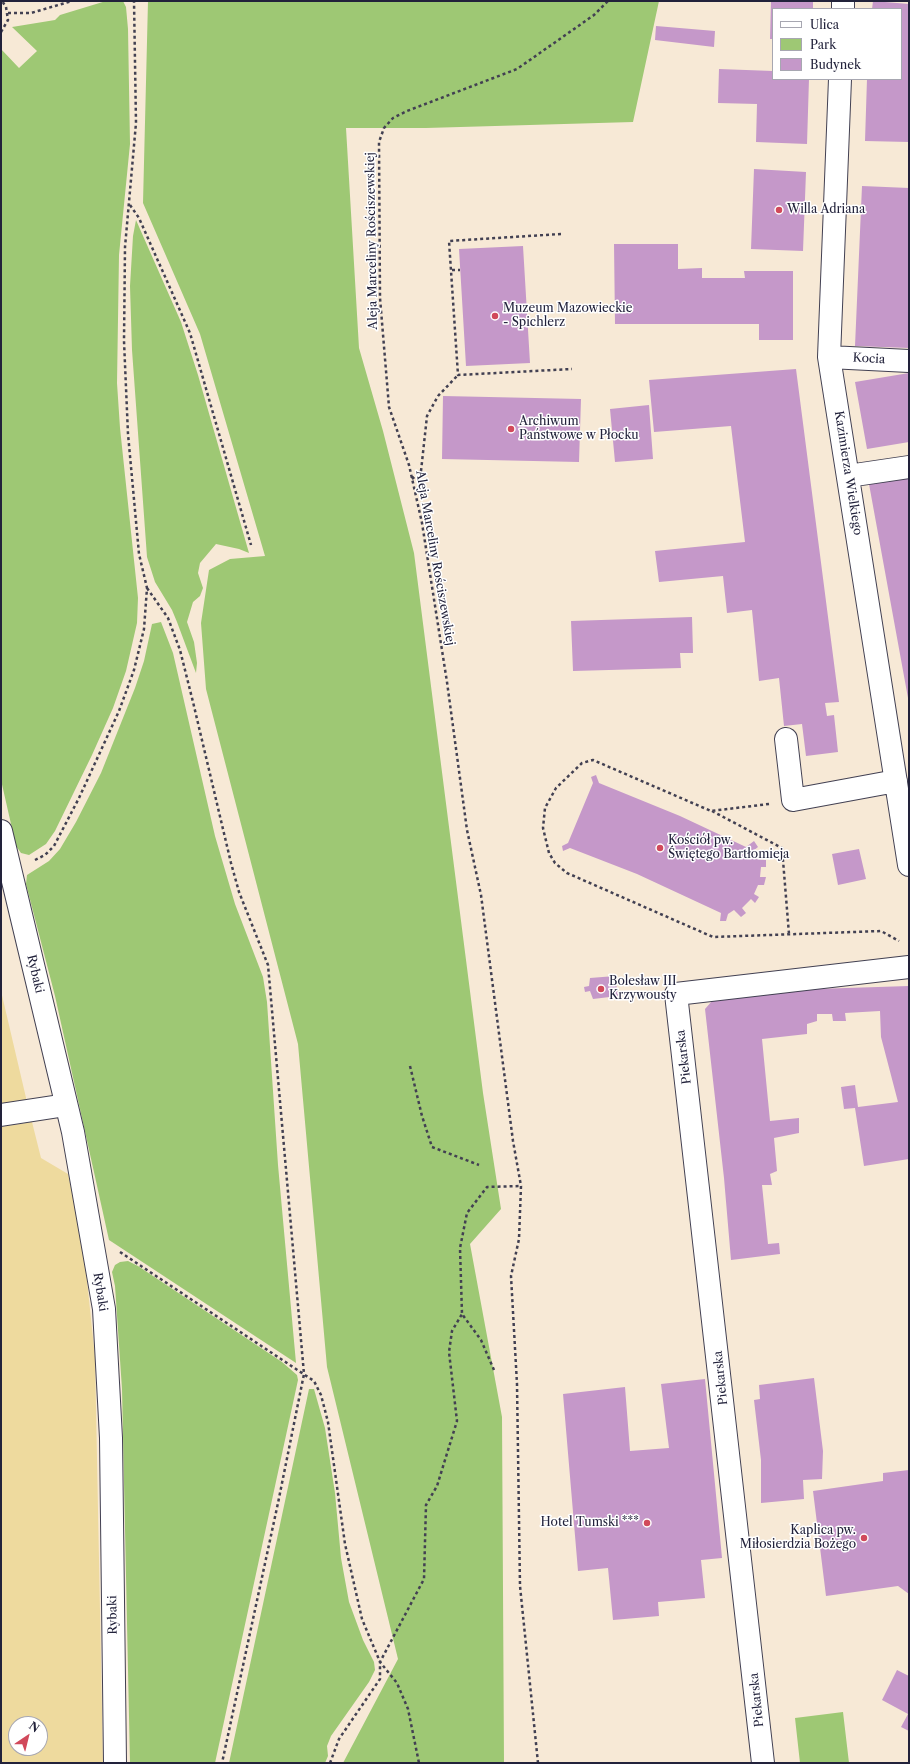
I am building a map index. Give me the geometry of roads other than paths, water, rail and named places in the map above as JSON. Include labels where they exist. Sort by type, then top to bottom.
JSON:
[{"type":"street","name":"Kazimierza Wielkiego","points":[[840,80],[829,357],[909,865]]},
{"type":"street","name":"Kocia","points":[[829,357],[909,361]]},
{"type":"street","points":[[848,476],[909,467]]},
{"type":"street","points":[[786,739],[793,800],[896,781]]},
{"type":"street","name":"Rybaki","points":[[1,830],[73,1132],[104,1309],[111,1438],[115,1763]]},
{"type":"street","name":"Piekarska","points":[[763,1763],[676,994],[909,967]]},
{"type":"street","points":[[1,1116],[66,1105]]},
{"type":"place","name":"Willa Adriana","points":[[779,210]]},
{"type":"place","name":"Muzeum Mazowieckie - Spichlerz","points":[[495,316]]},
{"type":"place","name":"Archiwum Państwowe w Płocku","points":[[511,429]]},
{"type":"place","name":"Kościół pw. Świętego Bartłomieja","points":[[660,848]]},
{"type":"place","name":"Bolesław III Krzywousty","points":[[601,989]]},
{"type":"place","name":"Hotel Tumski ***","points":[[647,1523]]},
{"type":"place","name":"Kaplica pw. Miłosierdzia Bożego","points":[[864,1538]]}]
